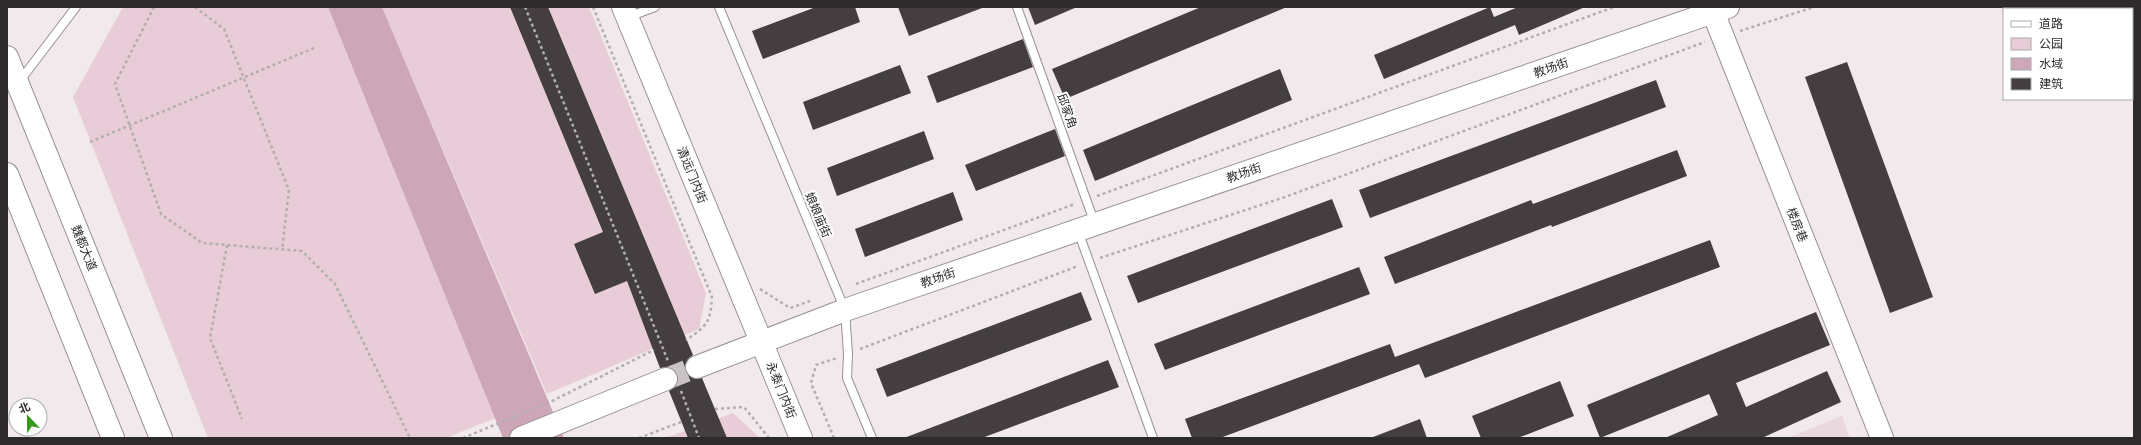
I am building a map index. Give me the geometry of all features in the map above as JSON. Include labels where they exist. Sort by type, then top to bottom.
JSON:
[{"type":"street","name":"教场街","points":[[697,367],[762,342],[841,301],[1086,227],[1720,10]]},
{"type":"street","name":"楼房巷","points":[[1720,10],[1722,37],[1882,438]]},
{"type":"street","name":"清远门内街","points":[[625,12],[762,342]]},
{"type":"street","name":"魏都大道","points":[[7,58],[12,86],[161,438]]},
{"type":"street","points":[[7,174],[112,438]]},
{"type":"street","name":"永泰门内街","points":[[762,342],[801,438]]},
{"type":"street","points":[[521,438],[619,397],[672,377]]},
{"type":"lane","points":[[12,86],[76,7]]},
{"type":"lane","points":[[625,12],[655,7]]},
{"type":"lane","name":"娘娘庙街","points":[[719,7],[841,301],[848,354],[847,378],[872,438]]},
{"type":"lane","name":"邱家角","points":[[1016,7],[1087,200],[1086,227],[1089,262],[1153,438]]},
{"type":"path","points":[[154,7],[114,84],[161,214],[202,243],[302,251],[335,284],[410,438]]},
{"type":"path","points":[[195,7],[224,29],[289,190],[282,250]]},
{"type":"path","points":[[526,7],[672,377],[700,438]]},
{"type":"path","points":[[593,7],[712,297],[711,316],[706,326],[686,340]]},
{"type":"path","points":[[790,308],[841,301],[1087,200],[1614,7]]},
{"type":"path","points":[[834,438],[811,383],[816,365],[1089,262],[1285,197],[1671,54],[1814,7]]},
{"type":"path","points":[[90,142],[314,48]]},
{"type":"path","points":[[227,245],[210,338],[242,419]]},
{"type":"path","points":[[463,438],[498,425],[550,402],[654,350]]},
{"type":"path","points":[[715,409],[744,407],[769,438]]},
{"type":"path","points":[[639,438],[681,422]]},
{"type":"shaded area","points":[[1842,416],[1850,438],[1787,438]]},
{"type":"green space","points":[[123,7],[328,7],[495,418],[446,438],[208,438],[73,97]]},
{"type":"green space","points":[[382,7],[589,7],[706,293],[699,329],[547,394]]},
{"type":"green space","points":[[733,413],[760,438],[665,438]]},
{"type":"water","points":[[328,7],[382,7],[564,438],[503,438]]},
{"type":"building","points":[[510,7],[548,7],[693,355],[688,359],[685,365],[686,372],[695,379],[702,378],[727,438],[688,438],[669,391],[676,386],[678,375],[674,369],[668,367],[660,368],[627,281],[595,294],[574,244],[603,232]]},
{"type":"building","points":[[816,7],[855,7],[860,22],[763,59],[752,31]]},
{"type":"building","points":[[898,7],[982,7],[982,8],[909,36]]},
{"type":"building","points":[[1028,7],[1077,7],[1035,25]]},
{"type":"building","points":[[1201,7],[1287,7],[1065,99],[1052,69]]},
{"type":"building","points":[[1490,7],[1494,17],[1518,7],[1585,7],[1519,35],[1515,25],[1384,79],[1374,55]]},
{"type":"building","points":[[1023,39],[1033,67],[937,103],[927,76]]},
{"type":"building","points":[[1847,62],[1933,297],[1890,313],[1805,77]]},
{"type":"building","points":[[900,65],[911,93],[813,130],[803,102]]},
{"type":"building","points":[[1280,69],[1292,100],[1095,181],[1083,150]]},
{"type":"building","points":[[1656,80],[1666,107],[1370,218],[1359,190]]},
{"type":"building","points":[[1055,129],[1065,156],[976,191],[965,165]]},
{"type":"building","points":[[924,131],[934,159],[837,196],[827,168]]},
{"type":"building","points":[[1677,150],[1687,176],[1552,227],[1551,225],[1395,284],[1384,257],[1531,200],[1533,204]]},
{"type":"building","points":[[953,192],[963,220],[865,257],[855,229]]},
{"type":"building","points":[[1332,199],[1343,227],[1138,303],[1127,276]]},
{"type":"building","points":[[1710,240],[1720,267],[1425,378],[1419,364],[1220,438],[1192,438],[1185,419],[1390,344],[1395,357]]},
{"type":"building","points":[[1359,267],[1370,294],[1165,370],[1154,344]]},
{"type":"building","points":[[1081,292],[1092,320],[887,397],[876,369]]},
{"type":"building","points":[[1816,312],[1830,345],[1736,383],[1746,407],[1827,371],[1841,402],[1762,438],[1665,438],[1718,415],[1709,394],[1600,438],[1587,405]]},
{"type":"building","points":[[1108,360],[1119,387],[982,438],[904,438]]},
{"type":"building","points":[[1560,381],[1574,416],[1518,438],[1481,438],[1472,416]]},
{"type":"building","points":[[1420,419],[1427,438],[1373,438],[1373,437]]},
{"type":"tunnel","points":[[666,379],[697,367]]}]
